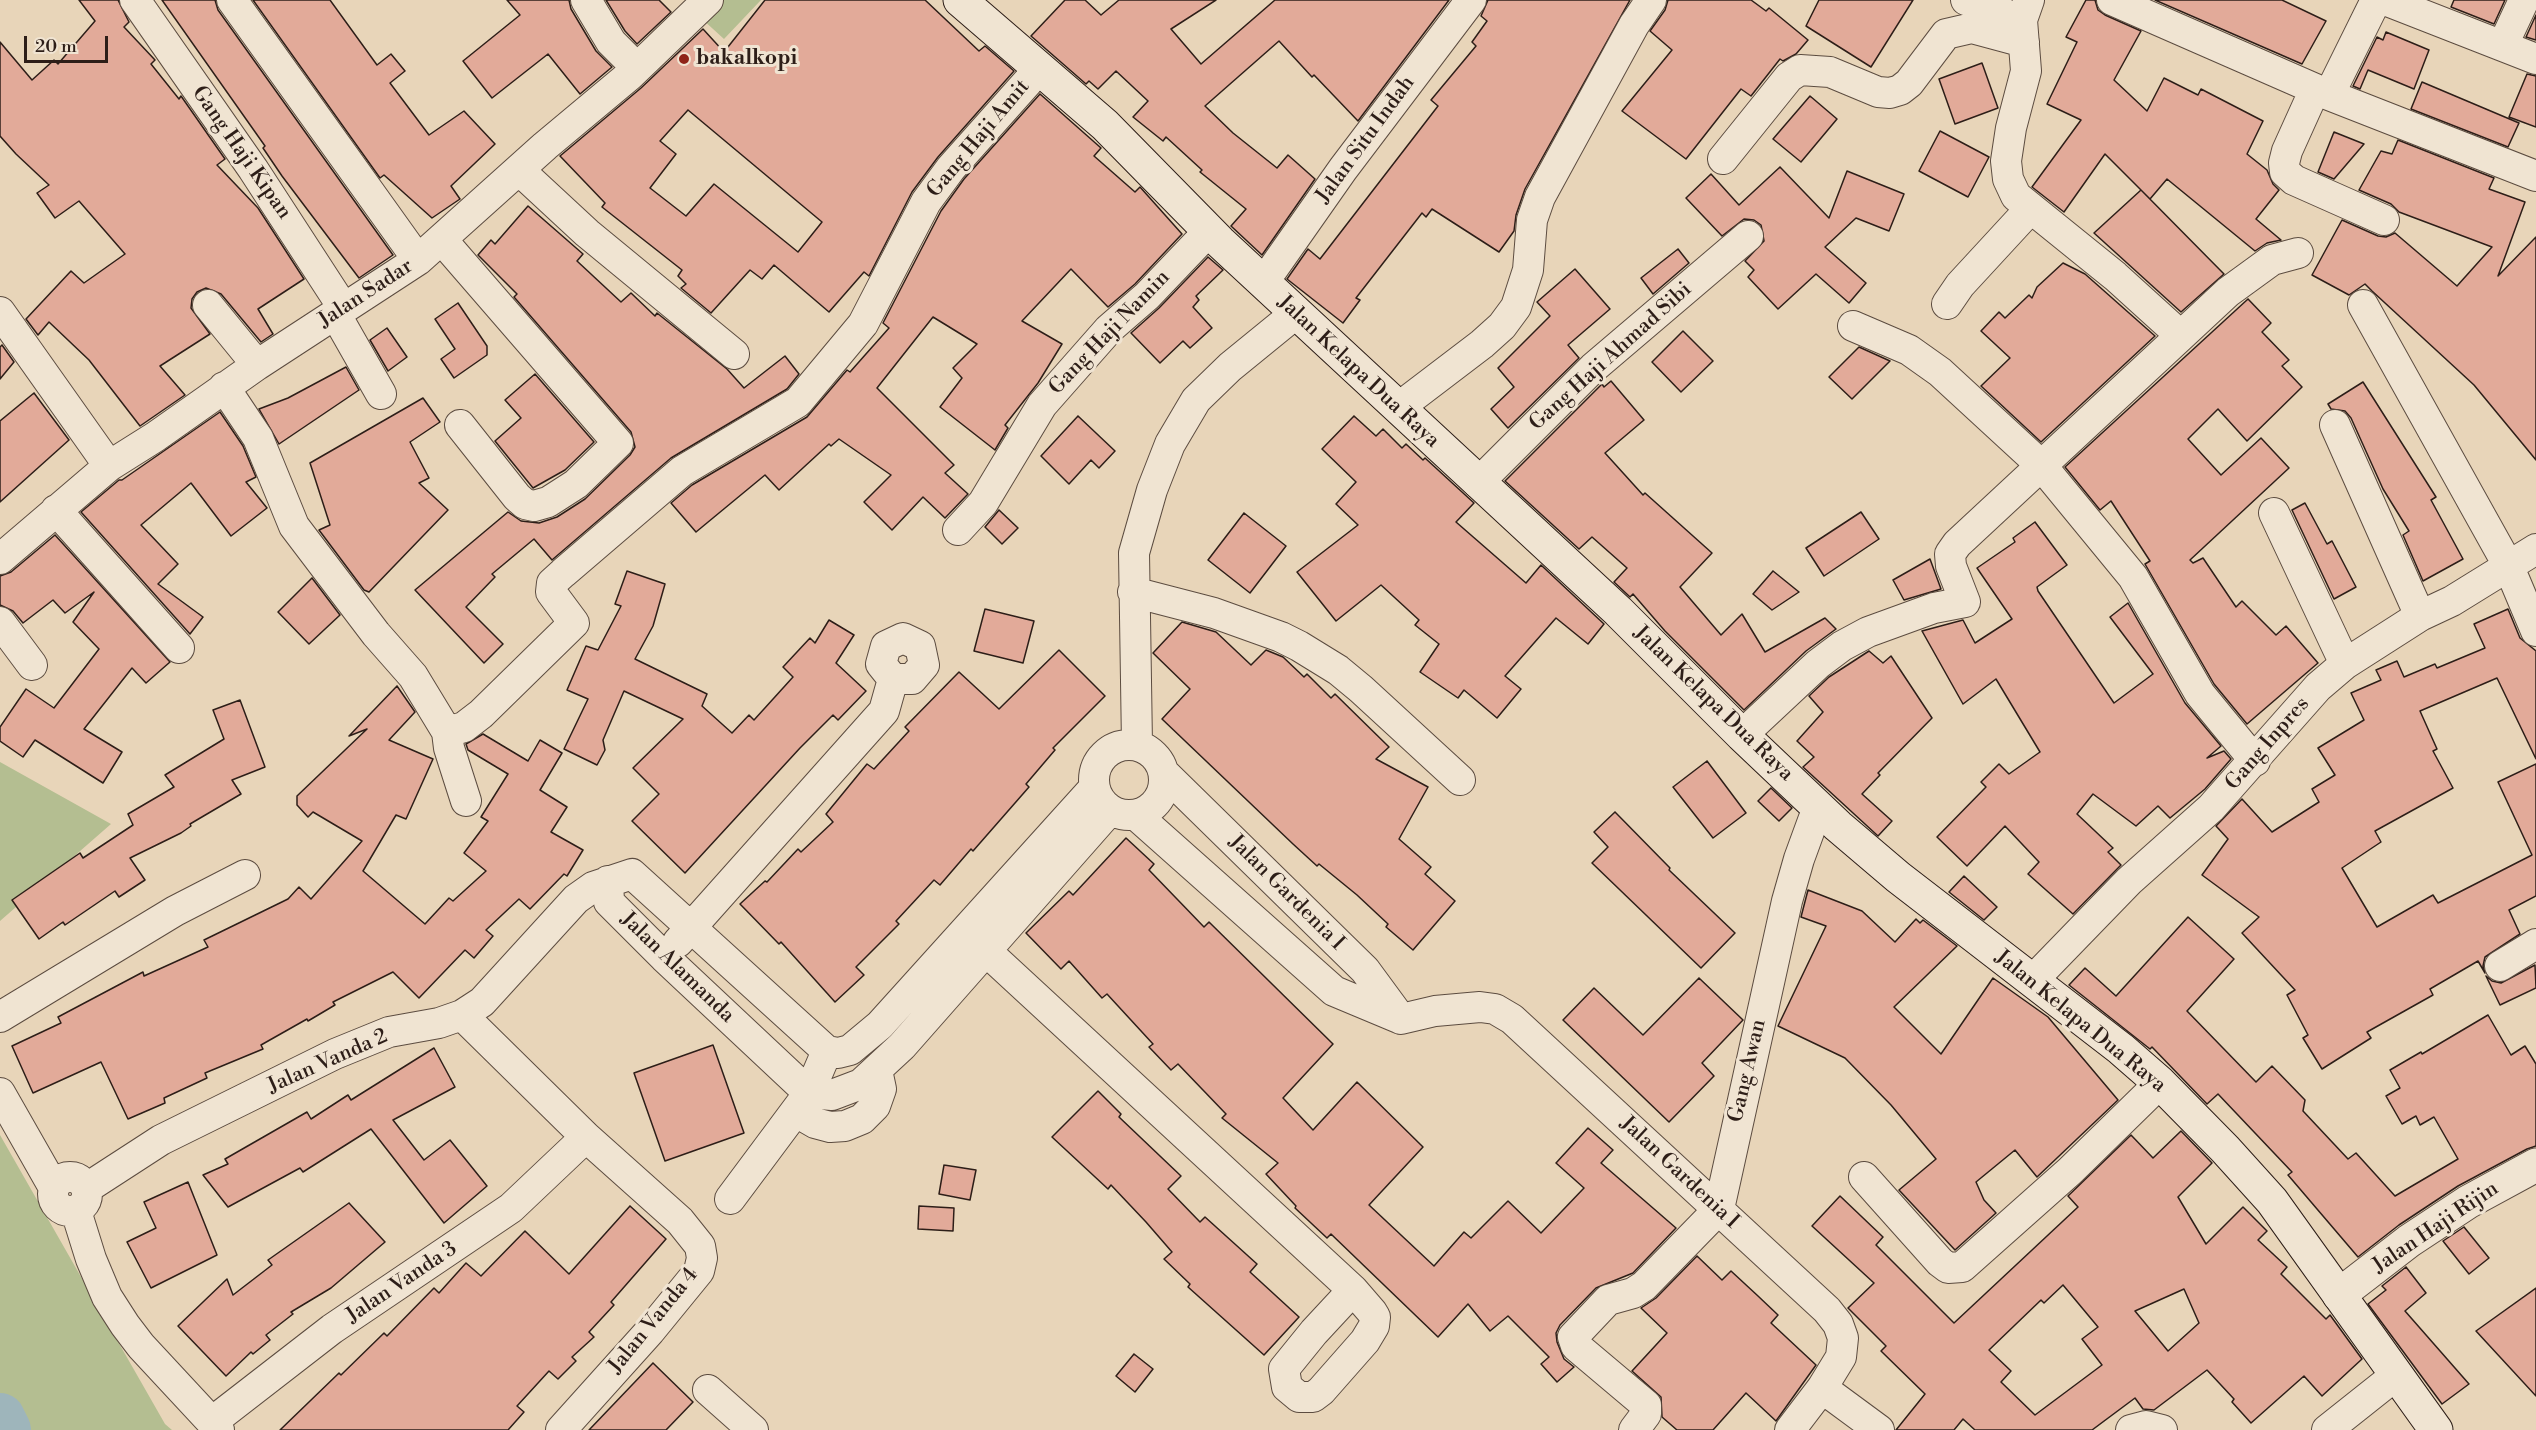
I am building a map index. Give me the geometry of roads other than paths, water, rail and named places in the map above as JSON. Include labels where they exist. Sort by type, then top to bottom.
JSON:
[{"type":"main road","name":"Jalan Kelapa Dua Raya","points":[[960,0],[1105,125],[1209,231],[1295,314],[1618,611],[1818,807],[1898,877],[2160,1083],[2225,1149],[2271,1201],[2436,1430]]},
{"type":"main road","name":"Jalan Haji Rijin","points":[[2339,1295],[2409,1241],[2458,1208],[2536,1165]]},
{"type":"street","name":"Gang Haji Kipan","points":[[135,0],[278,206],[340,312],[381,394]]},
{"type":"street","points":[[232,0],[418,260]]},
{"type":"street","points":[[586,0],[611,42],[638,68]]},
{"type":"street","name":"Jalan Sadar","points":[[0,559],[109,466],[443,241],[519,170],[638,68],[708,0]]},
{"type":"street","name":"Jalan Situ Indah","points":[[1263,283],[1350,160],[1471,0]]},
{"type":"street","points":[[1409,419],[1516,307],[1528,270],[1532,220],[1540,197],[1634,24],[1651,0]]},
{"type":"street","points":[[1966,0],[2025,21]]},
{"type":"street","points":[[2112,0],[2322,92],[2536,176]]},
{"type":"street","points":[[2503,45],[2524,0]]},
{"type":"street","points":[[2384,219],[2294,180],[2285,172],[2284,163],[2287,150],[2322,92],[2389,1],[2536,59]]},
{"type":"street","points":[[1723,159],[1789,77],[1800,70],[1830,72],[1878,92],[1890,93],[1900,90],[1909,82],[1946,34],[2025,21]]},
{"type":"street","points":[[2025,21],[2026,71],[2011,128],[2006,161],[2008,179],[2016,196],[2115,276],[2179,334]]},
{"type":"street","name":"Gang Haji Amit","points":[[447,732],[464,727],[482,714],[574,623],[551,592],[552,583],[682,471],[798,402],[863,324],[926,202],[951,168],[1040,68]]},
{"type":"street","points":[[519,170],[587,233],[734,354]]},
{"type":"street","points":[[1947,304],[1960,285],[2031,208]]},
{"type":"street","name":"Gang Haji Namin","points":[[958,530],[983,503],[1042,405],[1109,329],[1147,296],[1209,231]]},
{"type":"street","name":"Gang Haji Ahmad Sibi","points":[[1478,483],[1593,368],[1748,236]]},
{"type":"street","points":[[443,241],[618,443],[576,484],[549,502],[534,506],[525,504],[518,497],[459,425]]},
{"type":"street","points":[[1742,735],[1818,664],[1842,646],[1868,632],[1934,608],[1965,602],[1951,566],[1950,554],[1957,544],[2179,334],[2255,271],[2272,260],[2298,253]]},
{"type":"street","points":[[208,305],[257,365]]},
{"type":"street","points":[[2363,305],[2509,567],[2536,631]]},
{"type":"street","points":[[0,312],[109,466]]},
{"type":"street","points":[[1137,745],[1133,592],[1134,553],[1139,528],[1170,444],[1196,400],[1218,378],[1295,314]]},
{"type":"street","points":[[1853,326],[1910,350],[1940,372],[2041,465],[2133,577],[2200,694],[2255,760]]},
{"type":"street","points":[[224,387],[258,438],[294,526],[376,634],[413,676],[447,732],[449,748],[466,801]]},
{"type":"street","points":[[2335,425],[2420,616]]},
{"type":"street","points":[[56,510],[180,648]]},
{"type":"street","points":[[2274,513],[2345,664]]},
{"type":"street","name":"Gang Inpres","points":[[2032,981],[2129,881],[2211,808],[2318,687],[2345,664],[2420,616],[2509,567],[2536,549]]},
{"type":"street","points":[[1133,592],[1214,613],[1281,637],[1299,646],[1338,670],[1361,689],[1460,780]]},
{"type":"street","points":[[0,622],[32,664]]},
{"type":"street","points":[[664,957],[864,736],[888,705],[893,679]]},
{"type":"street","points":[[730,1199],[802,1102],[827,1051],[838,1053],[850,1050],[880,1025],[964,930],[1114,804],[1149,809],[1159,800],[1164,787],[1164,773],[1160,760],[1149,750],[1137,745],[1122,745],[1109,750],[1100,760],[1094,774],[1114,804]]},
{"type":"street","name":"Jalan Gardenia I","points":[[1164,773],[1365,970],[1401,1019]]},
{"type":"street","points":[[802,1102],[849,1090],[877,1070],[902,1046],[987,951],[1114,804]]},
{"type":"street","name":"Jalan Gardenia I","points":[[1114,804],[1334,991],[1401,1019],[1461,1007],[1496,1009],[1525,1030],[1719,1209],[1827,1310],[1838,1324],[1843,1338],[1841,1357],[1822,1388],[1790,1430]]},
{"type":"street","name":"Gang Awan","points":[[1719,1209],[1787,901],[1818,807]]},
{"type":"street","name":"Jalan Alamanda","points":[[802,1102],[609,902],[608,880],[632,874],[827,1051]]},
{"type":"street","points":[[0,1017],[175,911],[245,875]]},
{"type":"street","name":"Jalan Vanda 2","points":[[81,1199],[161,1140],[335,1054],[389,1032],[439,1023],[462,1016],[482,1002],[576,899],[608,880]]},
{"type":"street","points":[[964,930],[1353,1290]]},
{"type":"street","points":[[2500,966],[2536,944]]},
{"type":"street","name":"Jalan Vanda 4","points":[[462,1016],[586,1137],[693,1234],[700,1246],[702,1258],[699,1271],[561,1430]]},
{"type":"street","points":[[1864,1177],[1940,1262],[1948,1268],[1962,1267],[2070,1171],[2160,1083]]},
{"type":"street","points":[[0,1093],[54,1186],[64,1177],[78,1177],[91,1259],[107,1298],[141,1346],[216,1426]]},
{"type":"street","name":"Jalan Vanda 3","points":[[216,1426],[332,1329],[511,1208],[586,1137]]},
{"type":"street","points":[[1634,1430],[1646,1414],[1646,1406],[1574,1342],[1574,1337],[1585,1322],[1608,1300],[1633,1293],[1644,1286],[1719,1209]]},
{"type":"street","points":[[2327,1430],[2395,1376]]},
{"type":"street","points":[[1822,1388],[1879,1430]]},
{"type":"street","points":[[708,1390],[753,1430]]},
{"type":"street","points":[[2131,1430],[2146,1426],[2162,1430]]},
{"type":"waterway","points":[[0,1418],[6,1430]]},
{"type":"place","name":"bakalkopi","points":[[684,59]]}]
